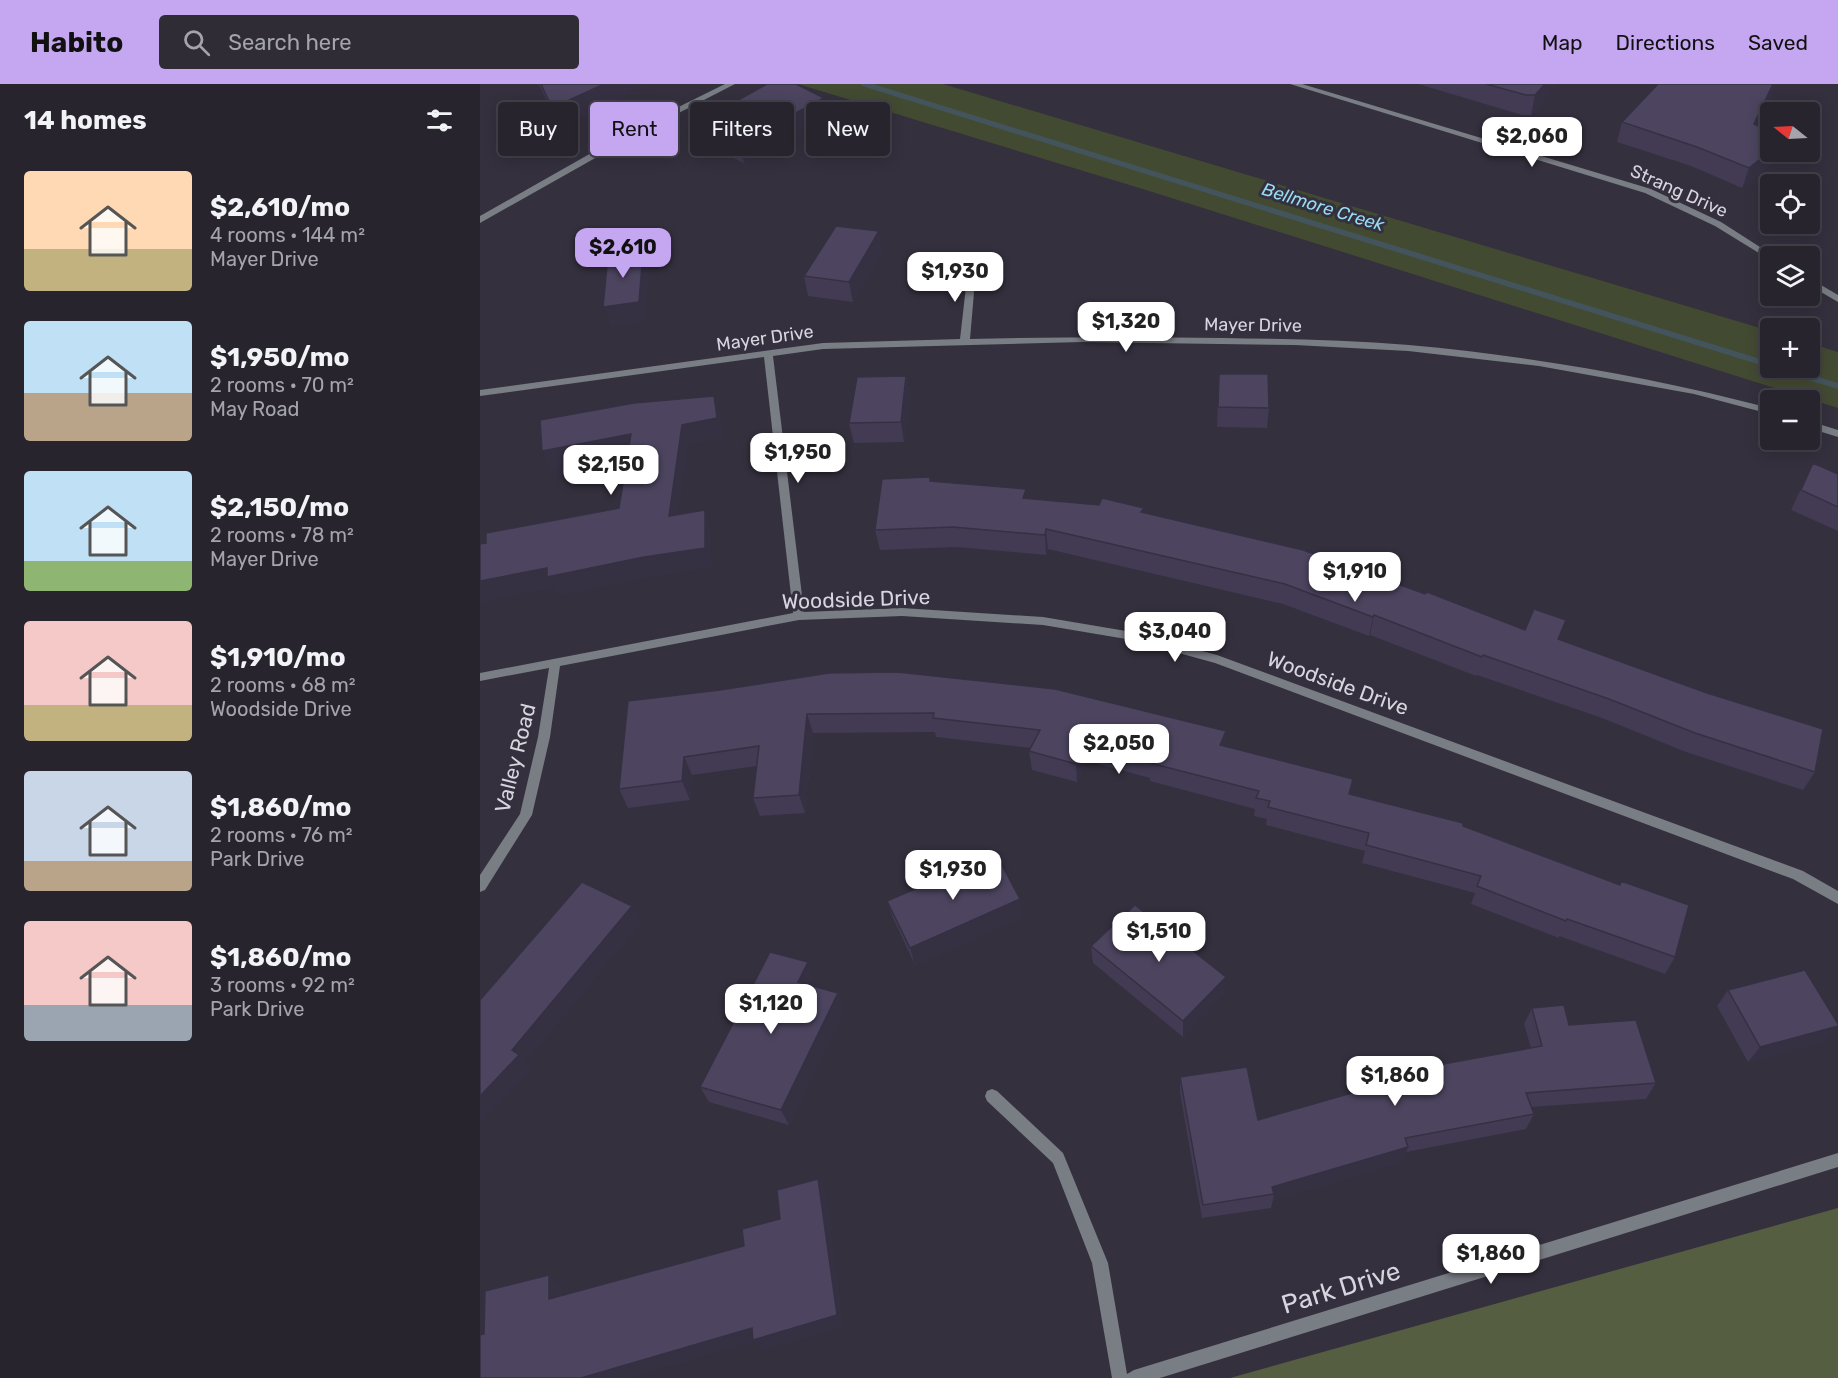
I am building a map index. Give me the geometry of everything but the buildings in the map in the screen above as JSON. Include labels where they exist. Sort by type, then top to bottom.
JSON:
[{"type":"street","points":[[480,220],[633,133],[731,84]]},
{"type":"street","name":"Strang Drive","points":[[1294,84],[1648,191],[1718,224],[1760,250]]},
{"type":"street","points":[[965,341],[972,269]]},
{"type":"street","points":[[1820,288],[1838,299]]},
{"type":"street","name":"Mayer Drive","points":[[480,393],[823,346],[1082,339],[1295,342],[1408,348],[1539,363],[1694,391],[1760,408]]},
{"type":"street","points":[[768,354],[799,616]]},
{"type":"street","points":[[1820,428],[1838,434]]},
{"type":"street","name":"Woodside Drive","points":[[480,677],[799,616],[902,612],[1043,621],[1132,636],[1217,658],[1798,875],[1838,898]]},
{"type":"street","name":"Valley Road","points":[[480,886],[526,815],[544,737],[555,664]]},
{"type":"street","points":[[992,1096],[1058,1158],[1100,1263],[1120,1378]]},
{"type":"street","name":"Park Drive","points":[[1134,1378],[1838,1160]]},
{"type":"green space","points":[[798,84],[943,84],[1760,328],[1760,378],[1820,378],[1820,346],[1838,352],[1838,408],[1820,402],[1820,390],[1781,390],[1146,190],[890,112],[890,102],[857,102]]},
{"type":"green space","points":[[1838,1208],[1838,1378],[1230,1378]]},
{"type":"waterway","name":"Bellmore Creek","points":[[865,84],[1760,362]]},
{"type":"waterway","name":"Bellmore Creek","points":[[1811,378],[1838,386]]}]
